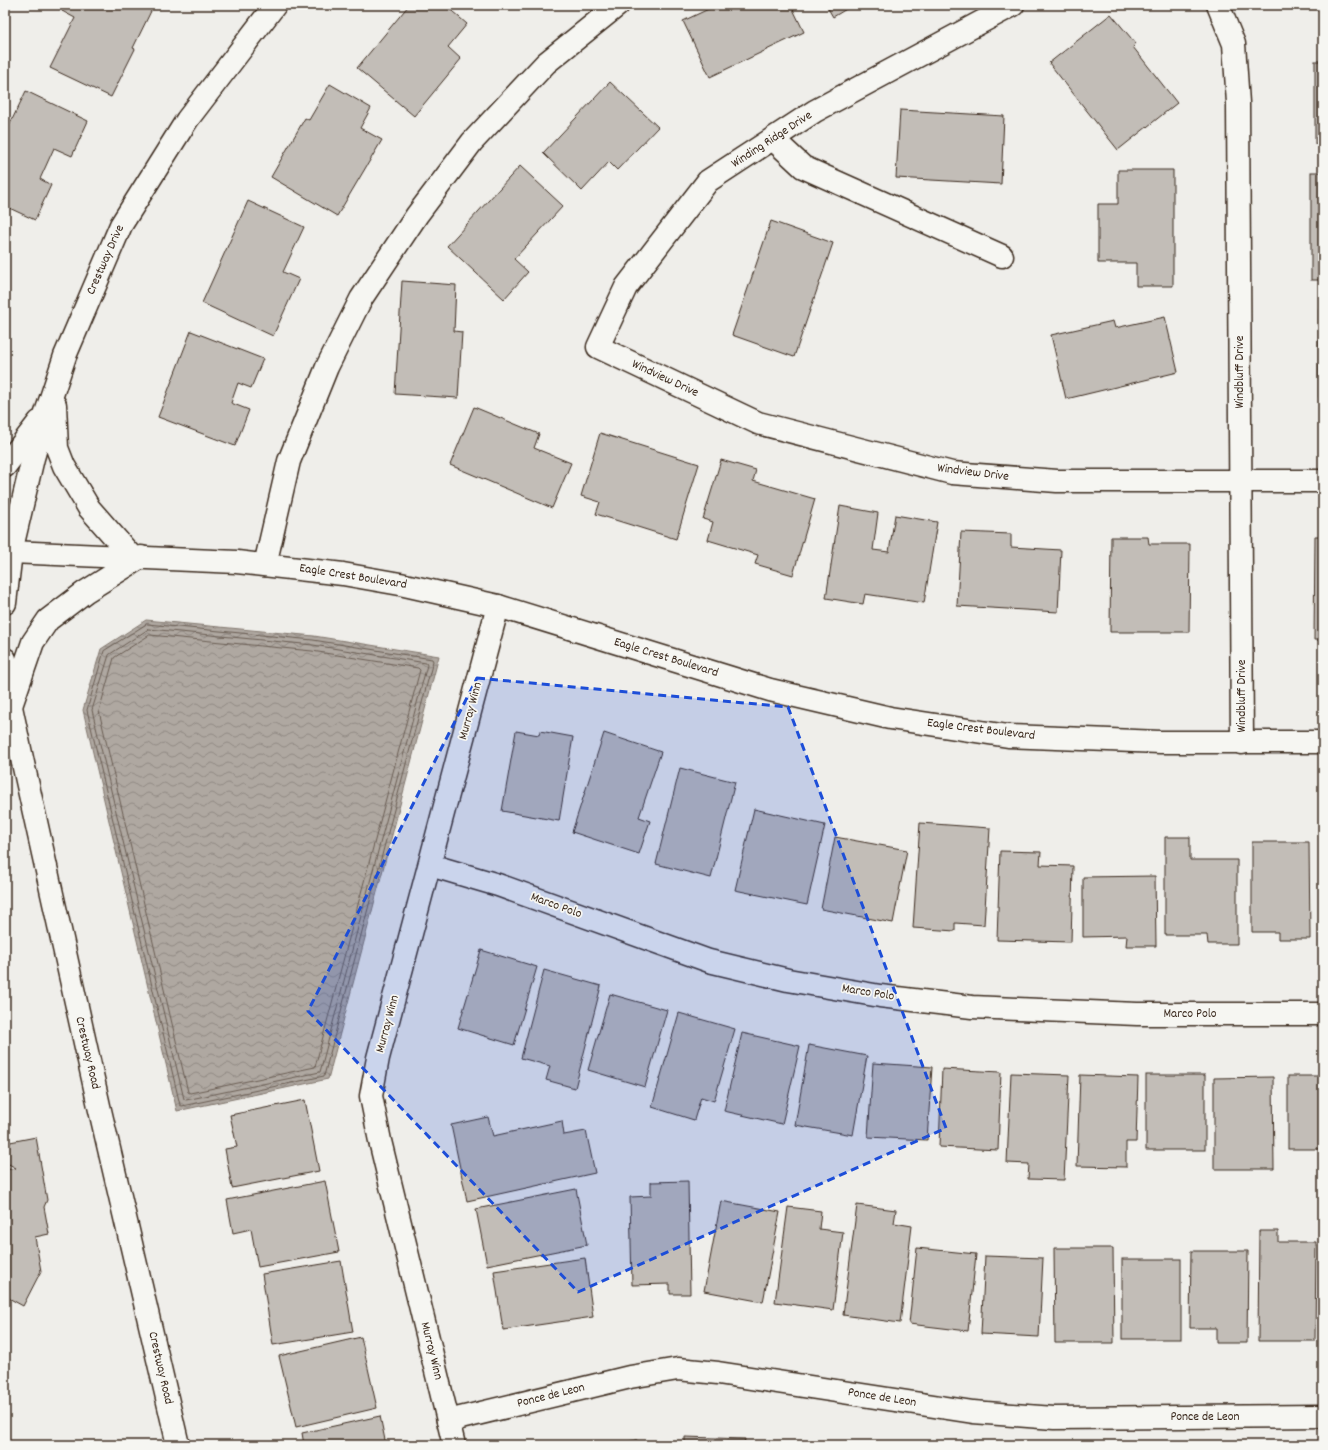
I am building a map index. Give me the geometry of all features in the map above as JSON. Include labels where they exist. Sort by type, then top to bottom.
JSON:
[{"type":"street","name":"Crestway Drive","points":[[7,552],[46,413],[65,356],[121,225],[187,120],[275,5]]},
{"type":"street","points":[[265,565],[288,461],[327,367],[361,299],[417,215],[472,142],[546,63],[618,5]]},
{"type":"street","name":"Winding Ridge Drive","points":[[598,347],[626,287],[708,181],[815,111],[1013,5]]},
{"type":"street","name":"Windbluff Drive","points":[[1218,5],[1234,44],[1238,103],[1242,743]]},
{"type":"street","points":[[773,139],[803,167],[1002,256]]},
{"type":"street","name":"Windview Drive","points":[[598,347],[758,423],[952,473],[1057,481],[1323,481]]},
{"type":"street","points":[[10,709],[33,642],[48,620],[85,592],[137,557],[89,508],[64,466],[57,448],[54,389]]},
{"type":"street","points":[[5,466],[46,413]]},
{"type":"street","points":[[5,603],[7,552]]},
{"type":"street","name":"Eagle Crest Boulevard","points":[[7,552],[237,562],[343,574],[400,584],[498,606],[770,690],[890,718],[1008,736],[1160,742],[1323,742]]},
{"type":"street","name":"Murray Winn","points":[[454,1445],[380,1140],[371,1096],[378,1058],[498,606]]},
{"type":"street","name":"Crestway Road","points":[[5,659],[10,709],[99,1106],[178,1445]]},
{"type":"street","name":"Marco Polo","points":[[430,865],[498,885],[709,961],[788,980],[880,996],[972,1007],[1105,1013],[1323,1014]]},
{"type":"street","name":"Ponce de Leon","points":[[448,1421],[630,1377],[678,1369],[718,1373],[988,1414],[1054,1418],[1323,1416]]},
{"type":"highlighted area","points":[[477,678],[788,707],[946,1128],[578,1292],[308,1011]]},
{"type":"water","points":[[146,620],[314,636],[439,656],[328,1079],[177,1111],[83,710],[101,649]]},
{"type":"building","points":[[65,5],[154,5],[133,48],[135,49],[111,97],[50,68],[75,18],[62,11]]},
{"type":"building","points":[[409,5],[445,5],[467,24],[448,47],[461,59],[414,116],[357,68]]},
{"type":"building","points":[[717,5],[791,5],[804,32],[710,77],[683,21]]},
{"type":"building","points":[[826,5],[853,5],[833,17]]},
{"type":"building","points":[[1111,14],[1136,44],[1133,47],[1177,103],[1118,150],[1049,63]]},
{"type":"building","points":[[1315,61],[1323,61],[1323,144],[1315,144]]},
{"type":"building","points":[[610,82],[658,127],[617,170],[609,162],[582,191],[543,153]]},
{"type":"building","points":[[330,84],[371,108],[360,128],[382,140],[337,216],[271,177],[305,118],[309,120]]},
{"type":"building","points":[[26,91],[88,121],[72,156],[54,148],[40,179],[51,185],[35,220],[5,206],[5,132]]},
{"type":"building","points":[[900,110],[1004,116],[1001,184],[896,178]]},
{"type":"building","points":[[520,166],[563,206],[514,259],[528,272],[504,299],[447,246]]},
{"type":"building","points":[[1118,170],[1173,170],[1173,286],[1136,286],[1136,263],[1098,263],[1098,204],[1118,204]]},
{"type":"building","points":[[1311,172],[1323,172],[1323,280],[1311,280]]},
{"type":"building","points":[[248,201],[304,227],[283,272],[299,279],[273,336],[202,303]]},
{"type":"building","points":[[771,221],[833,243],[794,357],[732,335]]},
{"type":"building","points":[[402,281],[456,285],[454,331],[462,332],[458,398],[395,394]]},
{"type":"building","points":[[1319,310],[1323,310],[1323,397],[1319,397]]},
{"type":"building","points":[[1165,317],[1178,372],[1066,399],[1051,335],[1113,321],[1115,328]]},
{"type":"building","points":[[191,331],[263,359],[251,388],[238,383],[231,403],[249,410],[235,446],[158,417]]},
{"type":"building","points":[[474,407],[539,434],[534,448],[571,463],[552,508],[450,465]]},
{"type":"building","points":[[600,433],[699,464],[676,539],[596,514],[600,502],[581,496]]},
{"type":"building","points":[[721,460],[756,470],[753,481],[815,499],[793,575],[755,564],[758,555],[708,540],[713,522],[703,519]]},
{"type":"building","points":[[840,506],[878,513],[873,550],[889,552],[895,515],[937,522],[924,603],[865,594],[863,604],[826,598]]},
{"type":"building","points":[[961,532],[1011,534],[1011,547],[1061,550],[1058,612],[957,606]]},
{"type":"building","points":[[1315,536],[1323,536],[1323,640],[1314,640]]},
{"type":"building","points":[[1111,537],[1148,537],[1149,544],[1190,544],[1189,632],[1110,632]]},
{"type":"building","points":[[516,731],[539,735],[540,731],[573,737],[559,821],[502,811]]},
{"type":"building","points":[[604,733],[661,752],[639,817],[650,821],[639,854],[572,832]]},
{"type":"building","points":[[680,768],[735,782],[711,878],[656,864]]},
{"type":"building","points":[[754,809],[825,825],[807,905],[735,890]]},
{"type":"building","points":[[920,823],[990,828],[984,925],[955,923],[955,931],[913,928]]},
{"type":"building","points":[[835,837],[907,850],[893,923],[821,909]]},
{"type":"building","points":[[1165,837],[1190,837],[1190,860],[1237,860],[1237,944],[1208,944],[1207,935],[1165,935]]},
{"type":"building","points":[[1252,842],[1309,842],[1310,939],[1278,939],[1278,932],[1252,932]]},
{"type":"building","points":[[1000,851],[1041,852],[1040,865],[1073,866],[1071,942],[997,940]]},
{"type":"building","points":[[1155,876],[1156,946],[1126,946],[1127,936],[1083,937],[1083,877]]},
{"type":"building","points":[[481,950],[537,967],[514,1045],[458,1028]]},
{"type":"building","points":[[544,970],[601,986],[575,1088],[546,1080],[550,1066],[521,1058]]},
{"type":"building","points":[[610,994],[667,1010],[645,1087],[588,1070]]},
{"type":"building","points":[[679,1013],[735,1029],[714,1101],[701,1097],[694,1120],[652,1107]]},
{"type":"building","points":[[742,1033],[800,1046],[782,1124],[724,1111]]},
{"type":"building","points":[[809,1045],[867,1056],[853,1135],[795,1125]]},
{"type":"building","points":[[873,1063],[932,1067],[927,1140],[868,1137]]},
{"type":"building","points":[[942,1069],[1001,1072],[998,1150],[939,1147]]},
{"type":"building","points":[[1011,1073],[1069,1075],[1064,1180],[1028,1179],[1029,1164],[1007,1163]]},
{"type":"building","points":[[1080,1075],[1138,1077],[1136,1142],[1126,1142],[1126,1167],[1077,1166]]},
{"type":"building","points":[[1146,1075],[1205,1075],[1205,1150],[1146,1150]]},
{"type":"building","points":[[1288,1076],[1323,1076],[1323,1149],[1288,1149]]},
{"type":"building","points":[[1273,1077],[1274,1169],[1214,1169],[1214,1078]]},
{"type":"building","points":[[305,1100],[319,1171],[232,1188],[225,1149],[237,1147],[230,1115]]},
{"type":"building","points":[[488,1117],[493,1136],[562,1121],[564,1135],[586,1131],[595,1173],[467,1201],[451,1125]]},
{"type":"building","points":[[36,1137],[47,1200],[44,1207],[49,1234],[35,1237],[41,1271],[23,1306],[5,1296],[5,1170],[16,1168],[5,1162],[5,1143]]},
{"type":"building","points":[[325,1181],[339,1252],[258,1267],[251,1229],[233,1233],[227,1200]]},
{"type":"building","points":[[688,1181],[690,1294],[670,1294],[670,1284],[632,1285],[630,1197],[651,1196],[651,1182]]},
{"type":"building","points":[[576,1189],[587,1245],[487,1265],[476,1209]]},
{"type":"building","points":[[721,1201],[780,1212],[763,1302],[704,1291]]},
{"type":"building","points":[[857,1205],[896,1210],[894,1223],[912,1226],[900,1323],[843,1315]]},
{"type":"building","points":[[788,1207],[821,1211],[819,1229],[843,1232],[833,1310],[775,1302]]},
{"type":"building","points":[[1259,1231],[1278,1231],[1278,1242],[1316,1242],[1315,1341],[1258,1341]]},
{"type":"building","points":[[917,1248],[976,1254],[968,1331],[909,1324]]},
{"type":"building","points":[[1054,1248],[1113,1248],[1114,1343],[1055,1343]]},
{"type":"building","points":[[1191,1251],[1248,1251],[1247,1343],[1216,1343],[1216,1328],[1190,1328]]},
{"type":"building","points":[[985,1256],[1043,1258],[1039,1337],[981,1334]]},
{"type":"building","points":[[585,1258],[593,1317],[503,1330],[494,1271]]},
{"type":"building","points":[[1122,1259],[1181,1259],[1181,1339],[1122,1339]]},
{"type":"building","points":[[341,1261],[353,1332],[273,1345],[262,1274]]},
{"type":"building","points":[[361,1337],[377,1408],[296,1427],[279,1356]]},
{"type":"building","points":[[380,1416],[386,1445],[304,1445],[302,1433]]},
{"type":"building","points":[[685,1437],[745,1439],[744,1445],[685,1445]]},
{"type":"building","points":[[637,1440],[638,1445],[611,1445]]}]
